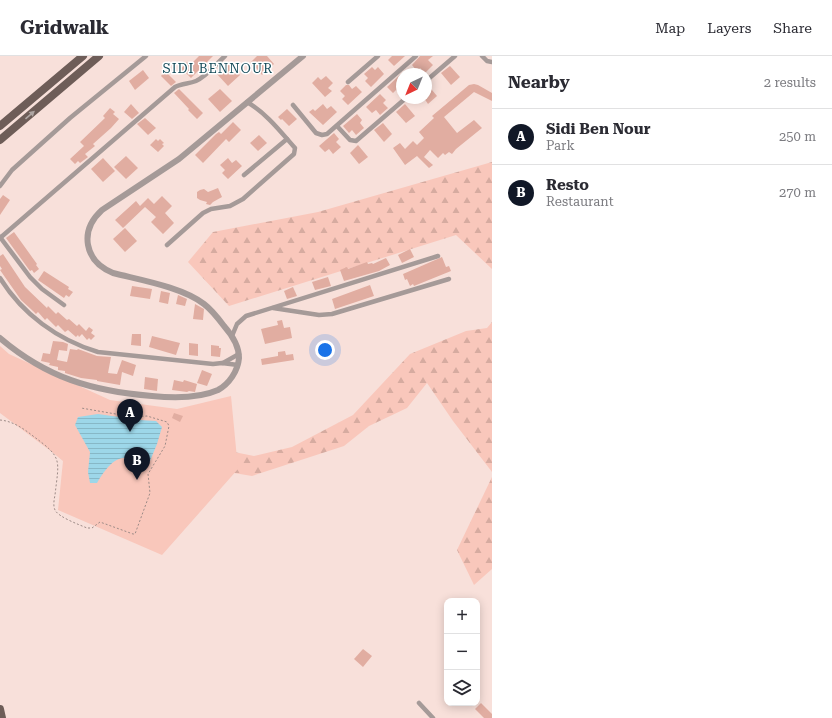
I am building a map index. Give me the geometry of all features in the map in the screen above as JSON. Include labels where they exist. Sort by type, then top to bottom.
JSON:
[{"type":"main road","points":[[0,126],[83,56]]},
{"type":"main road","points":[[0,140],[99,56]]},
{"type":"main road","points":[[0,709],[2,718]]},
{"type":"street","points":[[0,186],[12,170],[70,118],[146,56]]},
{"type":"street","points":[[64,305],[42,289],[30,277],[0,238],[175,88],[180,84],[195,81],[202,77],[225,56]]},
{"type":"street","points":[[0,338],[28,359],[63,378],[104,391],[172,398],[211,392],[224,386],[233,375],[238,365],[239,354],[232,336],[210,308],[184,292],[106,270],[94,259],[88,245],[87,237],[92,222],[102,210],[179,159],[303,56]]},
{"type":"street","points":[[348,82],[378,56]]},
{"type":"street","points":[[293,105],[318,134],[322,136],[337,126],[416,56]]},
{"type":"street","points":[[432,76],[455,56]]},
{"type":"street","points":[[482,56],[487,61],[492,62]]},
{"type":"street","points":[[167,245],[203,213],[212,209],[230,206],[243,199],[293,155],[295,149],[286,138],[263,114],[246,102]]},
{"type":"street","points":[[337,126],[350,140],[356,141],[399,104]]},
{"type":"street","points":[[244,175],[286,138]]},
{"type":"street","points":[[232,336],[237,324],[244,318],[438,256]]},
{"type":"street","points":[[0,278],[16,300],[39,322],[62,337],[87,349],[98,352],[213,364],[222,363],[238,365]]},
{"type":"street","points":[[272,308],[320,315],[332,314],[450,279]]},
{"type":"street","points":[[222,363],[239,354]]},
{"type":"street","points":[[419,703],[433,718]]},
{"type":"path","points":[[0,420],[7,421],[23,428],[49,448],[55,456],[58,467],[54,506],[57,514],[87,528],[92,528],[100,522],[133,534],[137,532],[150,492],[148,474],[165,446],[170,426],[167,422],[147,416],[133,417],[81,408]]},
{"type":"green space","points":[[492,162],[492,269],[456,235],[229,306],[188,262],[213,232],[318,212]]},
{"type":"green space","points":[[492,322],[492,472],[453,421],[427,383],[407,408],[369,426],[344,446],[252,476],[198,467],[174,440],[254,456],[292,447],[353,415],[410,354],[466,331],[487,328]]},
{"type":"green space","points":[[0,346],[9,354],[110,400],[177,409],[231,396],[238,469],[162,555],[58,510],[63,461],[0,413]]},
{"type":"green space","points":[[492,477],[492,569],[474,585],[457,550]]},
{"type":"water","points":[[98,414],[156,421],[162,427],[150,461],[143,464],[130,458],[123,458],[113,462],[97,483],[90,483],[88,472],[90,452],[75,425],[78,417]]},
{"type":"building","points":[[199,56],[213,56],[191,78],[185,72],[183,73],[180,70],[187,62],[190,65]]},
{"type":"building","points":[[257,56],[267,56],[274,64],[262,75],[251,62]]},
{"type":"building","points":[[392,56],[405,56],[394,66],[388,60]]},
{"type":"building","points":[[420,56],[433,56],[428,60],[433,65],[430,68],[414,68],[412,65]]},
{"type":"building","points":[[228,62],[240,75],[228,86],[216,73]]},
{"type":"building","points":[[450,66],[460,77],[451,85],[441,73]]},
{"type":"building","points":[[372,67],[375,70],[378,67],[384,74],[371,87],[365,81],[368,78],[364,74]]},
{"type":"building","points":[[143,70],[149,78],[135,90],[129,81]]},
{"type":"building","points":[[165,71],[176,82],[171,86],[161,76]]},
{"type":"building","points":[[326,76],[333,83],[328,88],[332,91],[325,97],[312,83],[318,77],[321,80]]},
{"type":"building","points":[[396,79],[396,90],[393,93],[387,87]]},
{"type":"building","points":[[474,84],[492,93],[492,101],[474,92],[444,117],[457,133],[474,120],[482,128],[452,154],[449,152],[445,155],[443,153],[438,158],[430,150],[424,157],[433,165],[429,168],[417,156],[405,165],[393,148],[400,143],[405,149],[413,141],[417,145],[424,138],[419,132],[434,118],[432,116],[469,85]]},
{"type":"building","points":[[346,85],[349,85],[352,89],[356,86],[362,92],[348,105],[342,99],[345,96],[340,91]]},
{"type":"building","points":[[179,89],[203,113],[197,119],[174,93]]},
{"type":"building","points":[[220,89],[232,101],[220,112],[208,99]]},
{"type":"building","points":[[432,90],[437,96],[432,100]]},
{"type":"building","points":[[380,94],[386,100],[383,103],[388,108],[380,115],[376,110],[372,113],[366,107]]},
{"type":"building","points":[[131,104],[139,113],[132,119],[124,112]]},
{"type":"building","points":[[323,104],[327,109],[331,106],[337,112],[323,125],[309,112],[313,109],[315,111]]},
{"type":"building","points":[[405,104],[415,116],[406,123],[396,112]]},
{"type":"building","points":[[110,108],[115,112],[113,114],[119,119],[93,144],[95,146],[85,154],[88,157],[80,163],[78,161],[75,164],[70,159],[84,146],[80,142],[105,118],[103,116]]},
{"type":"building","points":[[287,109],[297,119],[289,126],[278,117]]},
{"type":"building","points":[[357,114],[362,120],[360,123],[364,128],[356,135],[352,130],[349,133],[343,126]]},
{"type":"building","points":[[145,118],[156,128],[148,135],[137,124]]},
{"type":"building","points":[[233,122],[241,130],[229,142],[226,139],[203,163],[195,155],[216,134],[219,132],[221,134]]},
{"type":"building","points":[[383,123],[392,134],[384,142],[374,130]]},
{"type":"building","points":[[334,133],[339,139],[336,142],[341,147],[333,154],[329,149],[325,152],[319,146]]},
{"type":"building","points":[[259,135],[267,143],[258,151],[250,143]]},
{"type":"building","points":[[156,139],[158,141],[160,139],[164,143],[162,144],[164,146],[158,152],[150,145]]},
{"type":"building","points":[[358,145],[368,157],[359,164],[350,153]]},
{"type":"building","points":[[126,156],[138,168],[126,179],[114,167]]},
{"type":"building","points":[[103,158],[115,171],[103,182],[91,169]]},
{"type":"building","points":[[228,158],[232,163],[236,160],[242,166],[228,179],[222,173],[225,170],[220,165]]},
{"type":"building","points":[[218,188],[222,197],[210,205],[206,204],[207,202],[197,198],[197,192],[200,190],[204,189],[208,192]]},
{"type":"building","points":[[3,195],[10,200],[0,215],[0,199]]},
{"type":"building","points":[[162,196],[172,206],[165,213],[174,223],[163,234],[151,222],[156,217],[145,207],[123,228],[115,220],[136,201],[140,206],[148,198],[154,204]]},
{"type":"building","points":[[125,228],[137,241],[125,252],[113,239]]},
{"type":"building","points":[[14,232],[37,264],[36,265],[39,269],[34,273],[32,270],[30,271],[6,238]]},
{"type":"building","points":[[410,249],[414,257],[402,263],[398,255]]},
{"type":"building","points":[[3,254],[25,287],[47,308],[48,306],[56,314],[58,312],[77,326],[79,324],[86,331],[89,327],[93,330],[91,333],[95,336],[91,340],[89,338],[87,340],[82,334],[79,337],[78,335],[76,337],[68,330],[65,332],[58,325],[56,327],[47,318],[45,320],[38,312],[36,314],[21,300],[0,270],[2,269],[0,266],[0,256]]},
{"type":"building","points":[[442,257],[446,267],[449,266],[451,271],[414,286],[413,284],[410,286],[407,279],[405,280],[403,274]]},
{"type":"building","points":[[386,258],[390,265],[379,271],[344,281],[340,270],[347,267],[348,269],[367,262],[368,264],[373,264]]},
{"type":"building","points":[[44,271],[69,287],[68,289],[73,292],[69,297],[66,295],[64,298],[38,280]]},
{"type":"building","points":[[328,277],[331,286],[315,290],[312,282]]},
{"type":"building","points":[[370,285],[374,296],[335,309],[332,299]]},
{"type":"building","points":[[132,286],[152,289],[150,299],[130,296]]},
{"type":"building","points":[[293,287],[297,296],[287,299],[284,291]]},
{"type":"building","points":[[161,291],[170,293],[168,304],[159,302]]},
{"type":"building","points":[[178,295],[187,299],[185,306],[176,304]]},
{"type":"building","points":[[195,304],[204,309],[203,320],[193,319]]},
{"type":"building","points":[[282,320],[284,328],[290,327],[292,338],[265,344],[261,329],[278,325],[277,321]]},
{"type":"building","points":[[132,334],[141,334],[141,346],[131,345]]},
{"type":"building","points":[[152,336],[180,343],[176,355],[149,347]]},
{"type":"building","points":[[53,341],[68,344],[67,351],[59,350],[57,360],[67,362],[70,349],[78,349],[97,356],[111,357],[108,373],[117,374],[122,360],[136,365],[133,376],[122,372],[120,385],[81,378],[65,373],[65,371],[58,370],[58,367],[41,361],[43,353],[50,354]]},
{"type":"building","points":[[189,343],[198,344],[198,356],[189,355]]},
{"type":"building","points":[[211,345],[219,346],[219,348],[221,348],[220,357],[211,356]]},
{"type":"building","points":[[285,351],[286,355],[293,354],[294,360],[262,365],[261,359],[278,356],[278,352]]},
{"type":"building","points":[[202,370],[212,374],[207,386],[197,383]]},
{"type":"building","points":[[145,377],[158,379],[157,391],[144,389]]},
{"type":"building","points":[[174,380],[183,382],[184,380],[197,384],[195,392],[172,390]]},
{"type":"building","points":[[174,413],[183,416],[180,422],[172,418]]},
{"type":"building","points":[[363,649],[372,656],[363,667],[354,659]]},
{"type":"building","points":[[481,703],[492,714],[492,718],[484,718],[475,709],[480,706]]},
{"type":"place","name":"Sidi Ben Nour","points":[[130,432]]},
{"type":"place","name":"Resto","points":[[137,480]]},
{"type":"district","name":"SIDI BENNOUR","points":[[218,68]]}]
